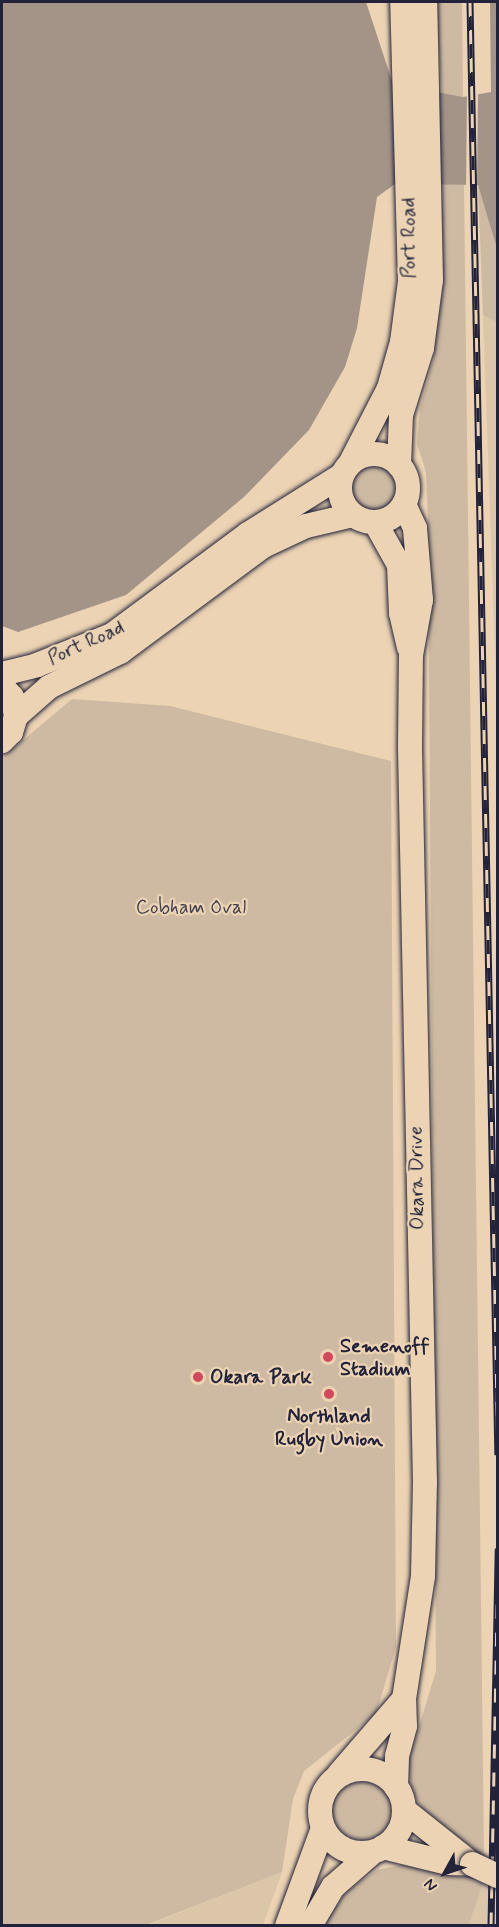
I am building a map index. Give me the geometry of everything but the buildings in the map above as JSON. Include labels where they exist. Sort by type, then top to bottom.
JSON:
[{"type":"main road","name":"Port Road","points":[[399,465],[401,415],[422,348],[431,280],[421,237],[416,39],[402,2]]},
{"type":"main road","points":[[416,39],[425,2]]},
{"type":"main road","name":"Port Road","points":[[2,674],[37,665],[112,635],[258,527],[346,469],[389,388],[402,342],[421,237]]},
{"type":"main road","points":[[375,454],[399,465],[407,480],[404,504],[392,517],[364,518],[341,497],[346,469],[375,454]]},
{"type":"main road","name":"Okara Drive","points":[[396,1787],[397,1756],[405,1726],[404,1699],[423,1576],[424,1494],[414,1041],[411,655],[421,600],[420,560],[415,528],[404,504]]},
{"type":"main road","name":"Port Road","points":[[2,741],[10,732],[16,716],[48,687],[120,652],[263,546],[306,526],[364,518]]},
{"type":"main road","name":"Okara Drive","points":[[364,518],[399,565],[401,613],[411,655]]},
{"type":"main road","points":[[2,686],[12,697],[16,716]]},
{"type":"main road","points":[[287,1926],[323,1828],[320,1811],[323,1792],[404,1699]]},
{"type":"main road","points":[[339,1774],[363,1768],[386,1776],[396,1787],[404,1810],[472,1864],[498,1876]]},
{"type":"main road","points":[[309,1926],[333,1887],[397,1833],[404,1810]]},
{"type":"main road","points":[[323,1828],[340,1847],[377,1850],[448,1863],[472,1864]]},
{"type":"shaded area","points":[[2,2],[366,2],[393,84],[463,97],[491,92],[490,2],[498,2],[497,249],[478,185],[395,184],[377,197],[357,328],[345,367],[309,430],[244,497],[126,595],[18,632],[2,626]]},
{"type":"shaded area","points":[[483,315],[498,322],[497,708]]},
{"type":"shaded area","points":[[282,1872],[263,1925],[146,1926]]},
{"type":"shaded area","points":[[483,1883],[497,1890],[497,1925],[469,1925]]},
{"type":"green space","points":[[436,2],[462,2],[463,97],[442,96]]},
{"type":"green space","points":[[443,184],[464,185],[484,1853],[449,1835],[425,1813],[412,1792],[408,1763],[436,1671],[428,518],[426,472],[417,444],[420,408],[434,358]]},
{"type":"green space","points":[[478,185],[497,249],[497,322],[483,315]]},
{"type":"green space","points":[[372,464],[389,471],[396,488],[389,505],[372,512],[355,505],[348,488],[355,471]]},
{"type":"green space","name":"Cobham Oval","points":[[72,699],[170,706],[391,761],[396,1647],[376,1714],[304,1771],[293,1799],[282,1872],[146,1925],[2,1926],[2,758]]},
{"type":"green space","points":[[356,1780],[368,1780],[384,1788],[390,1798],[392,1810],[390,1822],[384,1832],[368,1840],[356,1840],[340,1832],[332,1816],[332,1804],[340,1788]]},
{"type":"green space","points":[[406,1864],[483,1883],[469,1925],[321,1926],[347,1891],[377,1870]]},
{"type":"pier","points":[[478,91],[476,189],[466,188],[467,93]]},
{"type":"railway","points":[[470,2],[498,1455]]},
{"type":"railway","points":[[491,1926],[498,1548]]},
{"type":"place","name":"Semenoff Stadium","points":[[328,1357]]},
{"type":"place","name":"Okara Park","points":[[198,1377]]},
{"type":"place","name":"Northland Rugby Union","points":[[329,1394]]}]
